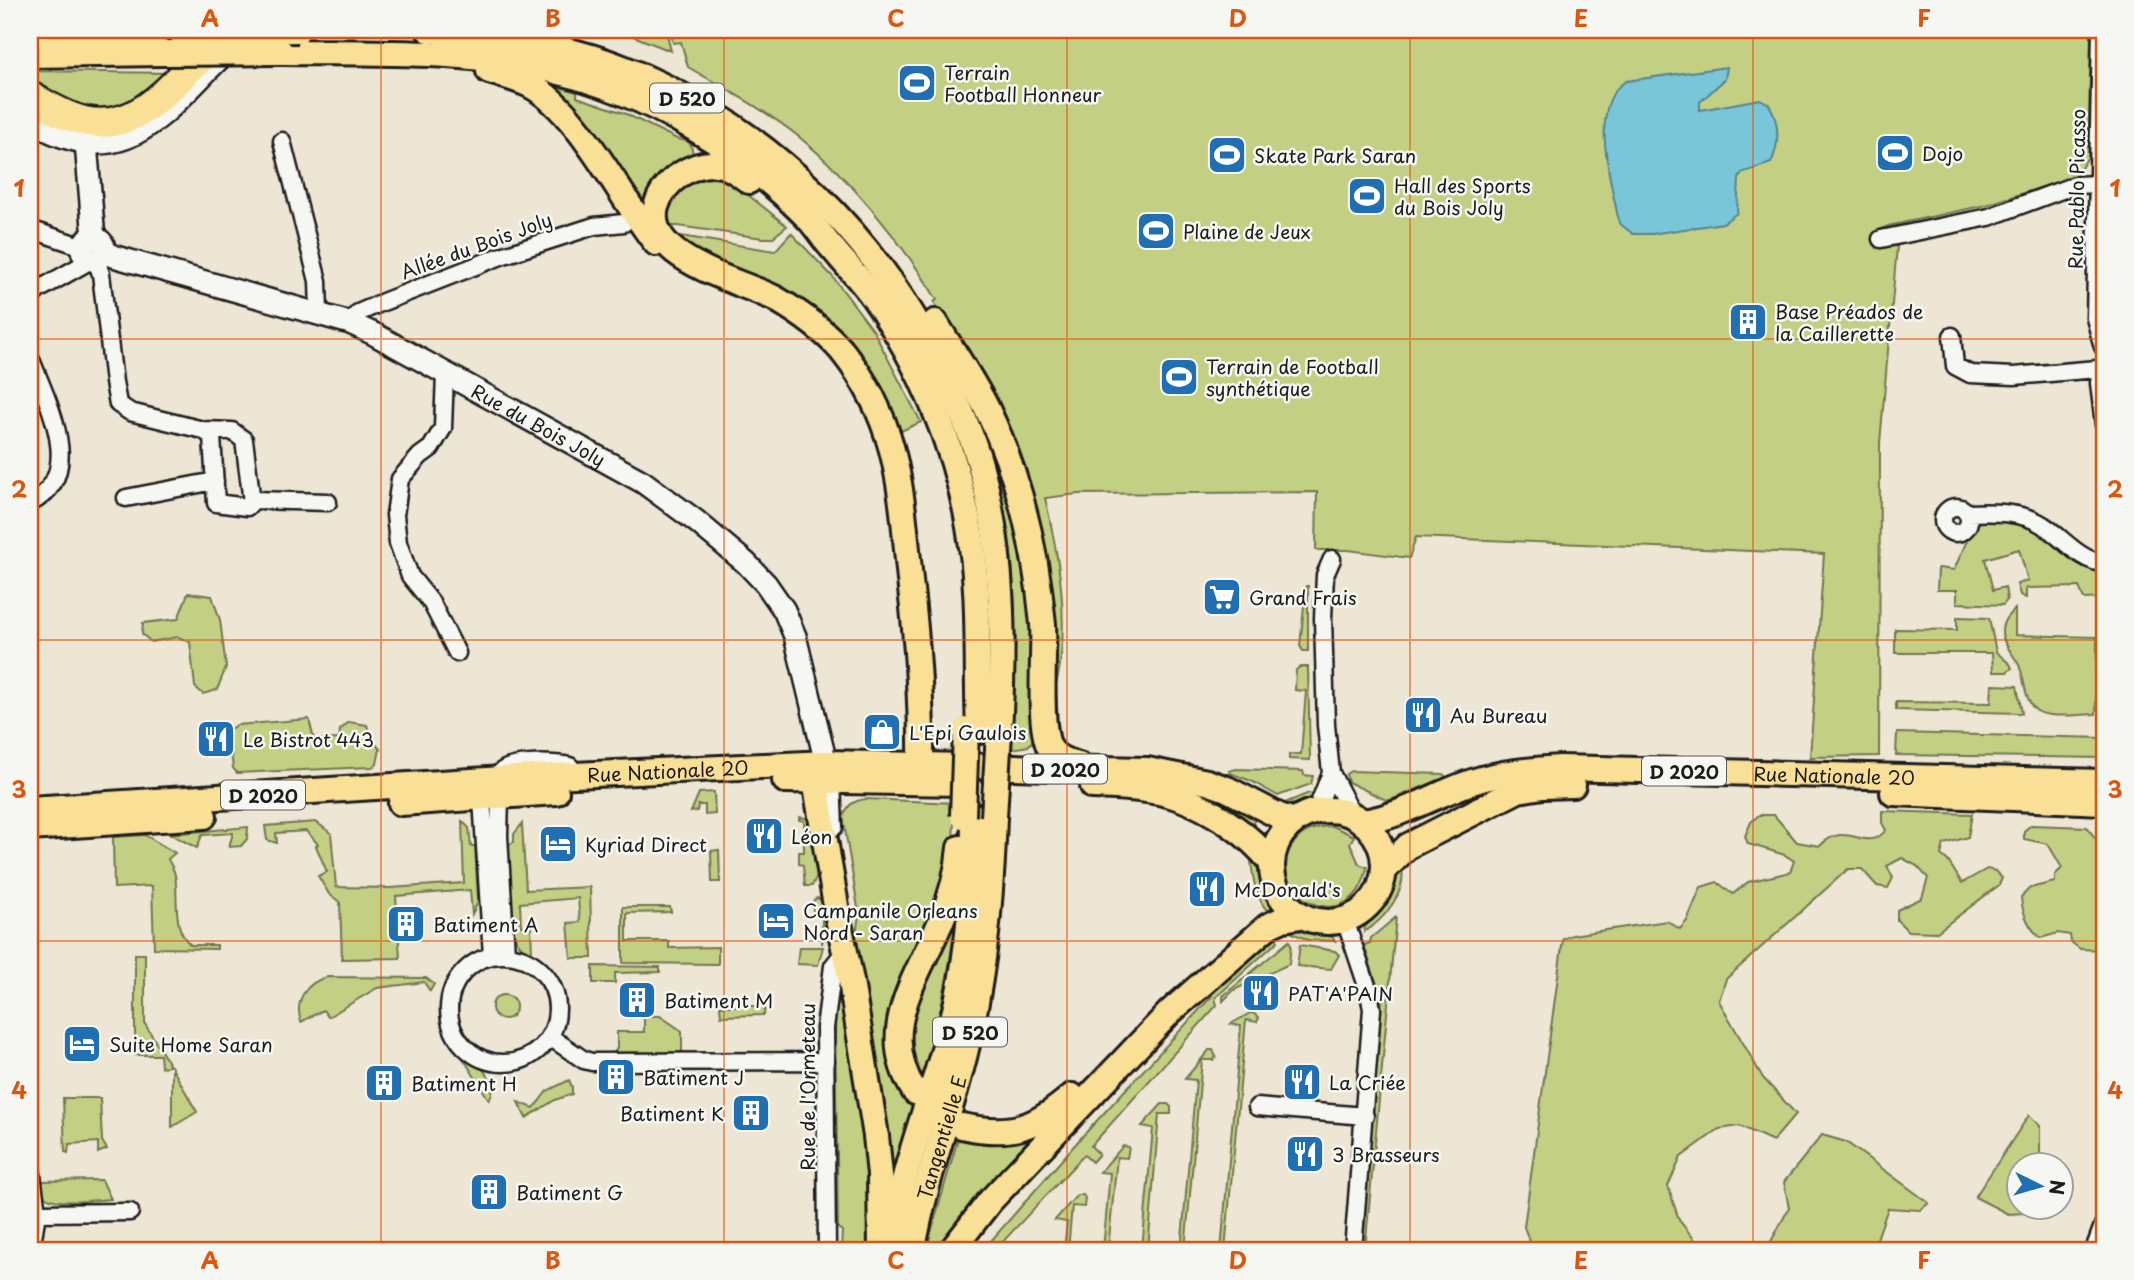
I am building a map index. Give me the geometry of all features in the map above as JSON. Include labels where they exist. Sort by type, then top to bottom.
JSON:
[{"type":"highway","points":[[30,96],[81,120],[95,123],[124,120],[137,115],[162,96],[229,30]]},
{"type":"main road","points":[[30,34],[298,30]]},
{"type":"main road","name":"D 520","points":[[429,30],[490,35],[566,49],[625,69],[707,108],[755,142],[814,190],[887,273],[914,314],[937,358],[961,411],[980,464],[999,574],[1002,647],[981,731]]},
{"type":"main road","name":"D 520","points":[[30,55],[281,52],[446,55],[476,57],[552,70],[605,87],[657,109],[715,141],[750,165],[811,222],[874,298],[902,342],[940,422],[969,525],[976,598],[976,679],[981,731],[971,899],[957,1001],[911,1160],[895,1244]]},
{"type":"main road","points":[[446,55],[473,71],[488,71],[530,85],[554,102],[575,127],[664,253],[677,264],[715,279],[756,290]]},
{"type":"main road","points":[[832,249],[735,170],[712,164],[684,173],[666,187],[656,207],[656,228],[668,247],[685,260],[756,290],[797,312],[839,348],[869,390],[895,455],[905,521],[919,681],[921,765]]},
{"type":"main road","points":[[887,273],[918,296],[986,407],[1008,456],[1023,501],[1038,575],[1044,635],[1044,729],[1048,745],[1059,758],[1079,765],[1107,769]]},
{"type":"main road","name":"Rue Nationale 20","points":[[32,818],[492,792],[725,782],[921,765],[1147,770],[1207,782],[1227,789],[1279,816],[1305,816],[1330,810],[1360,820],[1395,814],[1474,781],[1506,773],[1560,768],[2104,782]]},
{"type":"main road","name":"Rue Nationale 20","points":[[492,792],[595,774],[824,775],[1160,791],[1179,796],[1212,812],[1254,841],[1271,862],[1272,878],[1278,893],[1287,906],[1300,916]]},
{"type":"main road","points":[[824,775],[845,951],[856,1006],[880,1175],[895,1244]]},
{"type":"main road","name":"Rue Nationale 20","points":[[1345,920],[1360,913],[1373,901],[1381,886],[1384,870],[1408,846],[1517,790],[1544,786],[1690,786],[2104,802]]},
{"type":"main road","points":[[915,1092],[905,1077],[900,1062],[900,1015],[940,922],[977,816]]},
{"type":"main road","points":[[1271,862],[1282,832],[1305,816]]},
{"type":"main road","points":[[1360,820],[1375,836],[1382,852],[1384,870]]},
{"type":"main road","points":[[962,1126],[997,1132],[1035,1124],[1055,1111],[1269,926],[1283,919],[1300,916],[1322,922],[1345,920]]},
{"type":"main road","points":[[952,1250],[990,1201],[1170,1012]]},
{"type":"street","points":[[30,121],[61,138],[86,144],[132,136],[158,121],[249,30]]},
{"type":"street","name":"Rue Pablo Picasso","points":[[2101,30],[2101,157],[2095,318],[2104,347]]},
{"type":"street","points":[[282,141],[318,281],[319,313]]},
{"type":"street","points":[[86,144],[93,251],[101,274],[118,404],[130,412],[203,430],[232,431],[239,434],[244,440],[251,502]]},
{"type":"street","points":[[1881,239],[1989,217],[2075,185],[2098,184]]},
{"type":"street","name":"Allée du Bois Joly","points":[[350,323],[358,313],[501,256],[594,226],[624,223]]},
{"type":"street","points":[[30,229],[93,251]]},
{"type":"street","points":[[30,299],[38,290],[84,264],[93,251]]},
{"type":"street","name":"Rue du Bois Joly","points":[[93,251],[350,323],[643,482],[696,521],[747,564],[766,584],[784,610],[795,636],[824,775]]},
{"type":"street","points":[[1952,336],[1955,366],[1970,374],[2014,376],[2101,371]]},
{"type":"street","points":[[2104,347],[2092,360],[2101,371],[2099,383],[2104,425]]},
{"type":"street","points":[[30,357],[58,434],[61,456],[56,479],[50,488],[30,503]]},
{"type":"street","points":[[445,373],[443,428],[431,448],[420,456],[400,479],[395,515],[398,543],[410,576],[431,602],[457,653]]},
{"type":"street","points":[[203,430],[212,436],[216,503],[247,507],[254,500],[328,502]]},
{"type":"street","points":[[126,498],[215,481]]},
{"type":"street","points":[[1967,513],[1992,512],[2029,518],[2043,525],[2078,552],[2097,563],[2104,563]]},
{"type":"street","points":[[1332,559],[1325,575],[1323,605],[1326,724],[1331,773],[1349,808],[1360,820]]},
{"type":"street","points":[[1305,816],[1331,773]]},
{"type":"street","points":[[492,792],[499,955]]},
{"type":"street","points":[[1345,920],[1372,1009],[1353,1250]]},
{"type":"street","name":"Rue de l'Ormeteau","points":[[827,1250],[825,1028],[832,971],[835,961],[845,951]]},
{"type":"street","points":[[499,955],[524,958],[540,968],[551,983],[557,1001],[557,1019],[550,1037],[538,1051],[526,1058],[504,1063],[488,1061],[462,1044],[454,1030],[450,1015],[451,992],[467,969],[479,961],[499,955]]},
{"type":"street","points":[[550,1037],[584,1060],[593,1062],[826,1061]]},
{"type":"street","points":[[1257,1107],[1365,1116]]},
{"type":"street","points":[[30,1159],[37,1213],[31,1250]]},
{"type":"street","points":[[37,1213],[130,1212]]},
{"type":"street","points":[[2094,1250],[2104,1223]]},
{"type":"green space","points":[[631,30],[666,30],[671,51],[633,36]]},
{"type":"green space","points":[[670,30],[2091,30],[2088,157],[2076,176],[1986,205],[1888,226],[1875,232],[1876,248],[1897,246],[1880,443],[1879,756],[1810,757],[1824,554],[1416,537],[1409,558],[1348,550],[1316,550],[1317,492],[1078,494],[1045,498],[1055,543],[1063,612],[1061,658],[1057,681],[1054,681],[984,385],[934,302],[937,300],[892,234],[837,171],[785,126],[688,67],[681,42],[673,43]]},
{"type":"green space","points":[[30,71],[170,73],[114,115],[65,106],[30,84]]},
{"type":"green space","points":[[545,83],[577,92],[577,97],[624,113],[677,139],[687,141],[693,154],[640,211]]},
{"type":"green space","points":[[710,172],[747,194],[787,226],[772,238],[763,238],[665,226],[670,198],[693,180]]},
{"type":"green space","points":[[791,233],[832,276],[873,330],[921,422],[899,432],[885,397],[809,306],[771,283],[706,262],[668,234],[775,251]]},
{"type":"green space","points":[[982,426],[993,437],[1034,587],[1035,738],[1028,746],[1012,749],[1015,647],[1013,570],[1005,515]]},
{"type":"green space","points":[[1997,519],[2034,528],[2058,548],[2104,570],[2104,598],[2084,599],[2079,587],[2026,588],[2026,598],[2020,595],[2017,584],[2028,581],[2019,549],[1985,559],[1993,590],[2005,587],[2007,600],[2003,605],[1957,603],[1957,590],[1937,590],[1938,568],[1954,570],[1973,527],[1983,521]]},
{"type":"green space","points":[[1306,586],[1308,651],[1303,651],[1300,646]]},
{"type":"green space","points":[[188,593],[212,596],[220,620],[226,667],[217,690],[203,694],[195,687],[190,642],[178,637],[151,642],[142,634],[143,623],[178,619]]},
{"type":"green space","points":[[2015,609],[2015,635],[2097,637],[2096,714],[2049,715],[2033,707],[2027,696],[2019,665],[2003,636],[2004,621]]},
{"type":"green space","points":[[1957,617],[1989,618],[1996,652],[2012,668],[2007,672],[1993,672],[1992,653],[1895,653],[1895,629],[1957,630]]},
{"type":"green space","points":[[1308,667],[1310,760],[1289,759],[1289,754],[1301,754],[1306,691],[1295,690],[1296,670]]},
{"type":"green space","points":[[1992,685],[2017,686],[2022,713],[1896,710],[1896,702],[1991,703]]},
{"type":"green space","points":[[309,719],[314,740],[339,739],[340,730],[349,722],[367,725],[371,738],[380,749],[377,764],[372,767],[237,773],[233,768],[228,730],[237,725]]},
{"type":"green space","points":[[1897,733],[2104,738],[2104,758],[1896,755]]},
{"type":"green space","points":[[1229,771],[1303,771],[1304,775],[1313,776],[1311,784],[1278,796]]},
{"type":"green space","points":[[1351,771],[1443,774],[1446,777],[1388,801],[1348,782],[1346,774]]},
{"type":"green space","points":[[1185,784],[1258,815],[1250,827]]},
{"type":"green space","points":[[714,792],[715,814],[705,815],[705,805],[698,805],[697,811],[691,812],[699,793]]},
{"type":"green space","points":[[1309,793],[1316,795],[1302,804],[1285,803]]},
{"type":"green space","points":[[866,799],[955,803],[952,862],[905,980],[914,1101],[890,1189],[854,948],[859,914],[843,817],[852,804]]},
{"type":"green space","points":[[1882,811],[1972,814],[1968,837],[1944,844],[1941,855],[1962,883],[1987,869],[1995,871],[2002,878],[1999,885],[1937,932],[1908,931],[1897,920],[1897,910],[1922,898],[1928,878],[1917,866],[1902,858],[1887,866],[1893,878],[1888,888],[1877,886],[1862,869],[1848,869],[1726,979],[1719,1001],[1763,1078],[1796,1114],[1773,1141],[1740,1126],[1719,1129],[1681,1157],[1668,1186],[1679,1220],[1699,1245],[1733,1242],[1767,1249],[1789,1208],[1784,1182],[1822,1135],[1846,1142],[1929,1203],[1920,1210],[1888,1208],[1873,1250],[1537,1250],[1524,1227],[1563,939],[1572,935],[1667,921],[1680,929],[1687,921],[1701,887],[1717,882],[1733,894],[1748,882],[1790,872],[1794,861],[1785,855],[1748,844],[1745,836],[1751,822],[1759,815],[1774,815],[1797,842],[1820,846],[1839,835],[1863,839],[1879,837],[1886,830],[1882,823]]},
{"type":"green space","points":[[799,817],[809,819],[820,870],[812,886],[805,886],[803,865],[799,864],[799,852],[804,852],[804,821],[799,820]]},
{"type":"green space","points":[[462,821],[469,828],[471,846],[475,846],[478,902],[472,914],[470,890],[396,896],[400,958],[342,959],[340,902],[329,894],[318,876],[327,872],[316,846],[318,844],[306,831],[276,833],[277,843],[267,840],[265,826],[316,822],[331,833],[336,887],[390,888],[464,883]]},
{"type":"green space","points":[[522,824],[526,890],[590,887],[592,958],[571,958],[568,923],[580,922],[578,898],[520,903],[521,926],[531,926],[532,954],[517,941],[512,929],[508,845],[514,842],[514,834]]},
{"type":"green space","points":[[2031,825],[2087,827],[2104,850],[2104,950],[2080,949],[2071,942],[2070,935],[2058,933],[2041,938],[2030,925],[2021,897],[2030,888],[2055,882],[2055,875],[2062,868],[2048,844],[2024,839],[2024,831]]},
{"type":"green space","points":[[1332,826],[1354,836],[1350,843],[1359,864],[1367,867],[1359,890],[1346,902],[1330,907],[1313,904],[1299,895],[1289,881],[1285,865],[1291,847],[1299,837],[1314,829]]},
{"type":"green space","points":[[248,827],[247,839],[241,846],[229,847],[233,833],[202,835],[197,848],[170,834]]},
{"type":"green space","points":[[145,835],[175,853],[168,859],[175,875],[178,922],[185,938],[191,945],[217,945],[217,949],[154,948],[152,886],[114,888],[113,837]]},
{"type":"green space","points":[[719,850],[720,882],[712,882],[711,851]]},
{"type":"green space","points":[[1251,861],[1259,867],[1265,895],[1276,911],[1269,913],[1261,902]]},
{"type":"green space","points":[[1401,864],[1403,874],[1398,894],[1387,912],[1364,932],[1388,898]]},
{"type":"green space","points":[[961,885],[945,985],[920,1083],[905,1039]]},
{"type":"green space","points":[[817,898],[824,901],[827,918],[822,944],[822,912],[813,912],[813,901]]},
{"type":"green space","points":[[623,907],[670,907],[671,912],[627,913],[627,941],[669,941],[669,948],[718,947],[718,964],[623,963]]},
{"type":"green space","points":[[1396,917],[1365,1250],[1360,1250],[1382,1000],[1364,945],[1370,943],[1371,938]]},
{"type":"green space","points":[[1300,930],[1332,937],[1335,941],[1308,940],[1288,931]]},
{"type":"green space","points":[[1274,934],[1278,941],[1215,998],[1217,1005],[1091,1146],[1099,1154],[1092,1162],[1084,1155],[995,1250],[983,1250],[1080,1139],[1212,996],[1206,990]]},
{"type":"green space","points":[[1289,941],[1289,964],[1234,990],[1223,1001],[1223,996]]},
{"type":"green space","points":[[1300,945],[1335,951],[1339,955],[1331,969],[1297,966]]},
{"type":"green space","points":[[799,947],[823,947],[818,965],[797,964]]},
{"type":"green space","points":[[135,954],[145,954],[145,1024],[170,1066],[161,1067],[160,1055],[135,1055]]},
{"type":"green space","points":[[593,966],[660,967],[660,972],[615,973],[615,983],[593,983]]},
{"type":"green space","points":[[327,977],[426,978],[434,984],[430,991],[424,982],[377,988],[328,1017],[323,1010],[301,1022],[299,1007],[304,993],[313,983]]},
{"type":"green space","points":[[841,989],[867,1115],[870,1250],[841,1250],[842,1231],[838,1228],[835,1014]]},
{"type":"green space","points":[[504,995],[513,998],[516,1007],[513,1016],[504,1019],[495,1016],[492,1007],[495,998]]},
{"type":"green space","points":[[720,1006],[765,1006],[764,1015],[721,1016]]},
{"type":"green space","points":[[1252,1012],[1259,1018],[1257,1022],[1246,1020],[1225,1250],[1221,1250],[1241,1026],[1231,1024]]},
{"type":"green space","points":[[644,1016],[660,1016],[682,1031],[682,1053],[614,1053],[617,1048],[617,1032],[644,1032]]},
{"type":"green space","points":[[1209,1050],[1213,1050],[1216,1057],[1213,1060],[1202,1060],[1185,1250],[1181,1250],[1196,1080],[1185,1079]]},
{"type":"green space","points":[[466,1055],[487,1074],[492,1087],[489,1100],[463,1058]]},
{"type":"green space","points":[[172,1068],[197,1112],[172,1127]]},
{"type":"green space","points":[[569,1080],[572,1094],[555,1100],[526,1118],[518,1102],[534,1108],[547,1091]]},
{"type":"green space","points":[[63,1098],[100,1098],[102,1141],[107,1149],[98,1153],[98,1142],[69,1144],[68,1153],[65,1152]]},
{"type":"green space","points":[[1162,1104],[1171,1107],[1171,1114],[1159,1114],[1148,1250],[1142,1250],[1153,1128],[1142,1126]]},
{"type":"green space","points":[[2029,1115],[2040,1126],[2040,1150],[2006,1150]]},
{"type":"green space","points":[[1046,1127],[940,1250],[926,1250],[959,1135]]},
{"type":"green space","points":[[1123,1146],[1129,1147],[1127,1158],[1117,1157],[1108,1250],[1103,1250],[1110,1173],[1100,1172]]},
{"type":"green space","points":[[2004,1153],[2004,1212],[1975,1197]]},
{"type":"green space","points":[[102,1180],[111,1199],[59,1201],[46,1197],[41,1190],[41,1181]]},
{"type":"green space","points":[[1077,1195],[1083,1195],[1085,1198],[1084,1207],[1072,1206],[1068,1250],[1064,1250],[1067,1222],[1055,1220]]},
{"type":"water","points":[[1727,67],[1725,79],[1700,102],[1700,110],[1760,99],[1769,104],[1778,134],[1771,163],[1742,173],[1739,179],[1737,213],[1723,223],[1652,234],[1633,234],[1619,223],[1605,147],[1607,108],[1614,92],[1626,81]]},
{"type":"place","name":"Terrain Football Honneur","points":[[917,83]]},
{"type":"place","name":"Dojo","points":[[1895,153]]},
{"type":"place","name":"Skate Park Saran","points":[[1227,155]]},
{"type":"place","name":"Hall des Sports du Bois Joly","points":[[1367,196]]},
{"type":"place","name":"Plaine de Jeux","points":[[1156,231]]},
{"type":"place","name":"Base Préados de la Caillerette","points":[[1748,322]]},
{"type":"place","name":"Terrain de Football synthétique","points":[[1179,377]]},
{"type":"place","name":"Grand Frais","points":[[1222,597]]},
{"type":"place","name":"Au Bureau","points":[[1423,715]]},
{"type":"place","name":"L'Epi Gaulois","points":[[882,732]]},
{"type":"place","name":"Le Bistrot 443","points":[[216,739]]},
{"type":"place","name":"Léon","points":[[764,836]]},
{"type":"place","name":"Kyriad Direct","points":[[558,844]]},
{"type":"place","name":"McDonald's","points":[[1207,889]]},
{"type":"place","name":"Campanile Orleans Nord - Saran","points":[[776,921]]},
{"type":"place","name":"Batiment A","points":[[406,924]]},
{"type":"place","name":"PAT'A'PAIN","points":[[1261,993]]},
{"type":"place","name":"Batiment M","points":[[637,1000]]},
{"type":"place","name":"Suite Home Saran","points":[[82,1044]]},
{"type":"place","name":"Batiment J","points":[[616,1077]]},
{"type":"place","name":"La Criée","points":[[1302,1082]]},
{"type":"place","name":"Batiment H","points":[[384,1083]]},
{"type":"place","name":"Batiment K","points":[[751,1113]]},
{"type":"place","name":"3 Brasseurs","points":[[1305,1154]]},
{"type":"place","name":"Batiment G","points":[[489,1192]]}]
